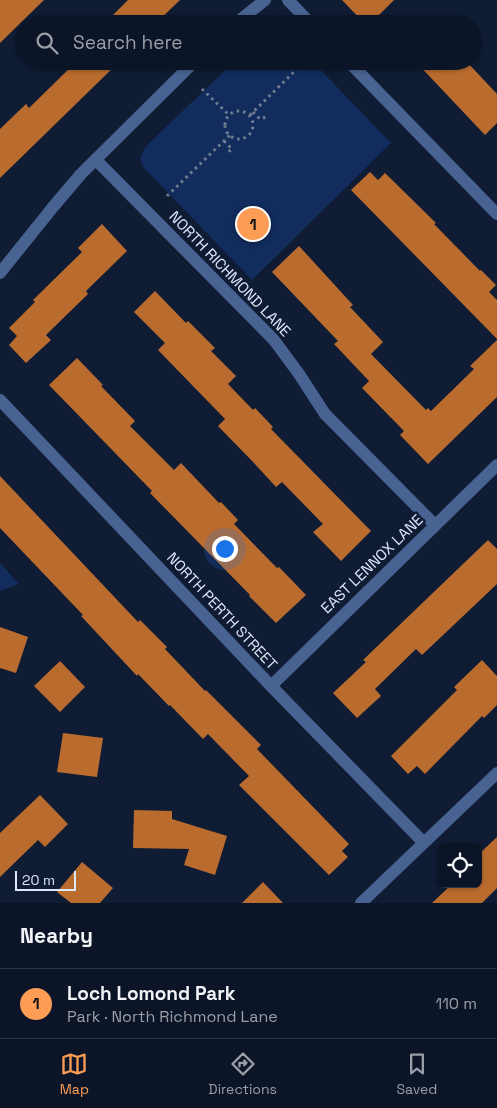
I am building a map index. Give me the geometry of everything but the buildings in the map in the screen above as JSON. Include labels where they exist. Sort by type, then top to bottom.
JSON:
[{"type":"street","points":[[246,15],[265,0]]},
{"type":"street","points":[[288,0],[302,15]]},
{"type":"street","points":[[0,273],[53,207],[96,160],[186,70]]},
{"type":"street","points":[[357,70],[497,214]]},
{"type":"street","name":"NORTH RICHMOND LANE","points":[[96,160],[274,340],[325,414],[435,525]]},
{"type":"street","name":"NORTH PERTH STREET","points":[[0,400],[271,686],[424,843]]},
{"type":"street","name":"EAST LENNOX LANE","points":[[271,686],[497,465]]},
{"type":"street","points":[[361,903],[497,773]]},
{"type":"path","points":[[251,114],[295,70]]},
{"type":"path","points":[[202,89],[229,115]]},
{"type":"path","points":[[251,114],[253,128],[248,136],[239,139],[230,135],[225,125],[229,115],[242,111],[251,114],[260,120],[269,116]]},
{"type":"path","points":[[167,196],[230,135]]},
{"type":"path","points":[[224,141],[232,149],[228,153]]},
{"type":"shaded area","points":[[226,70],[321,70],[391,143],[252,280],[144,168],[140,158],[146,146]]},
{"type":"shaded area","points":[[0,563],[19,584],[0,591]]},
{"type":"place","name":"Loch Lomond Park","points":[[253,224]]}]
